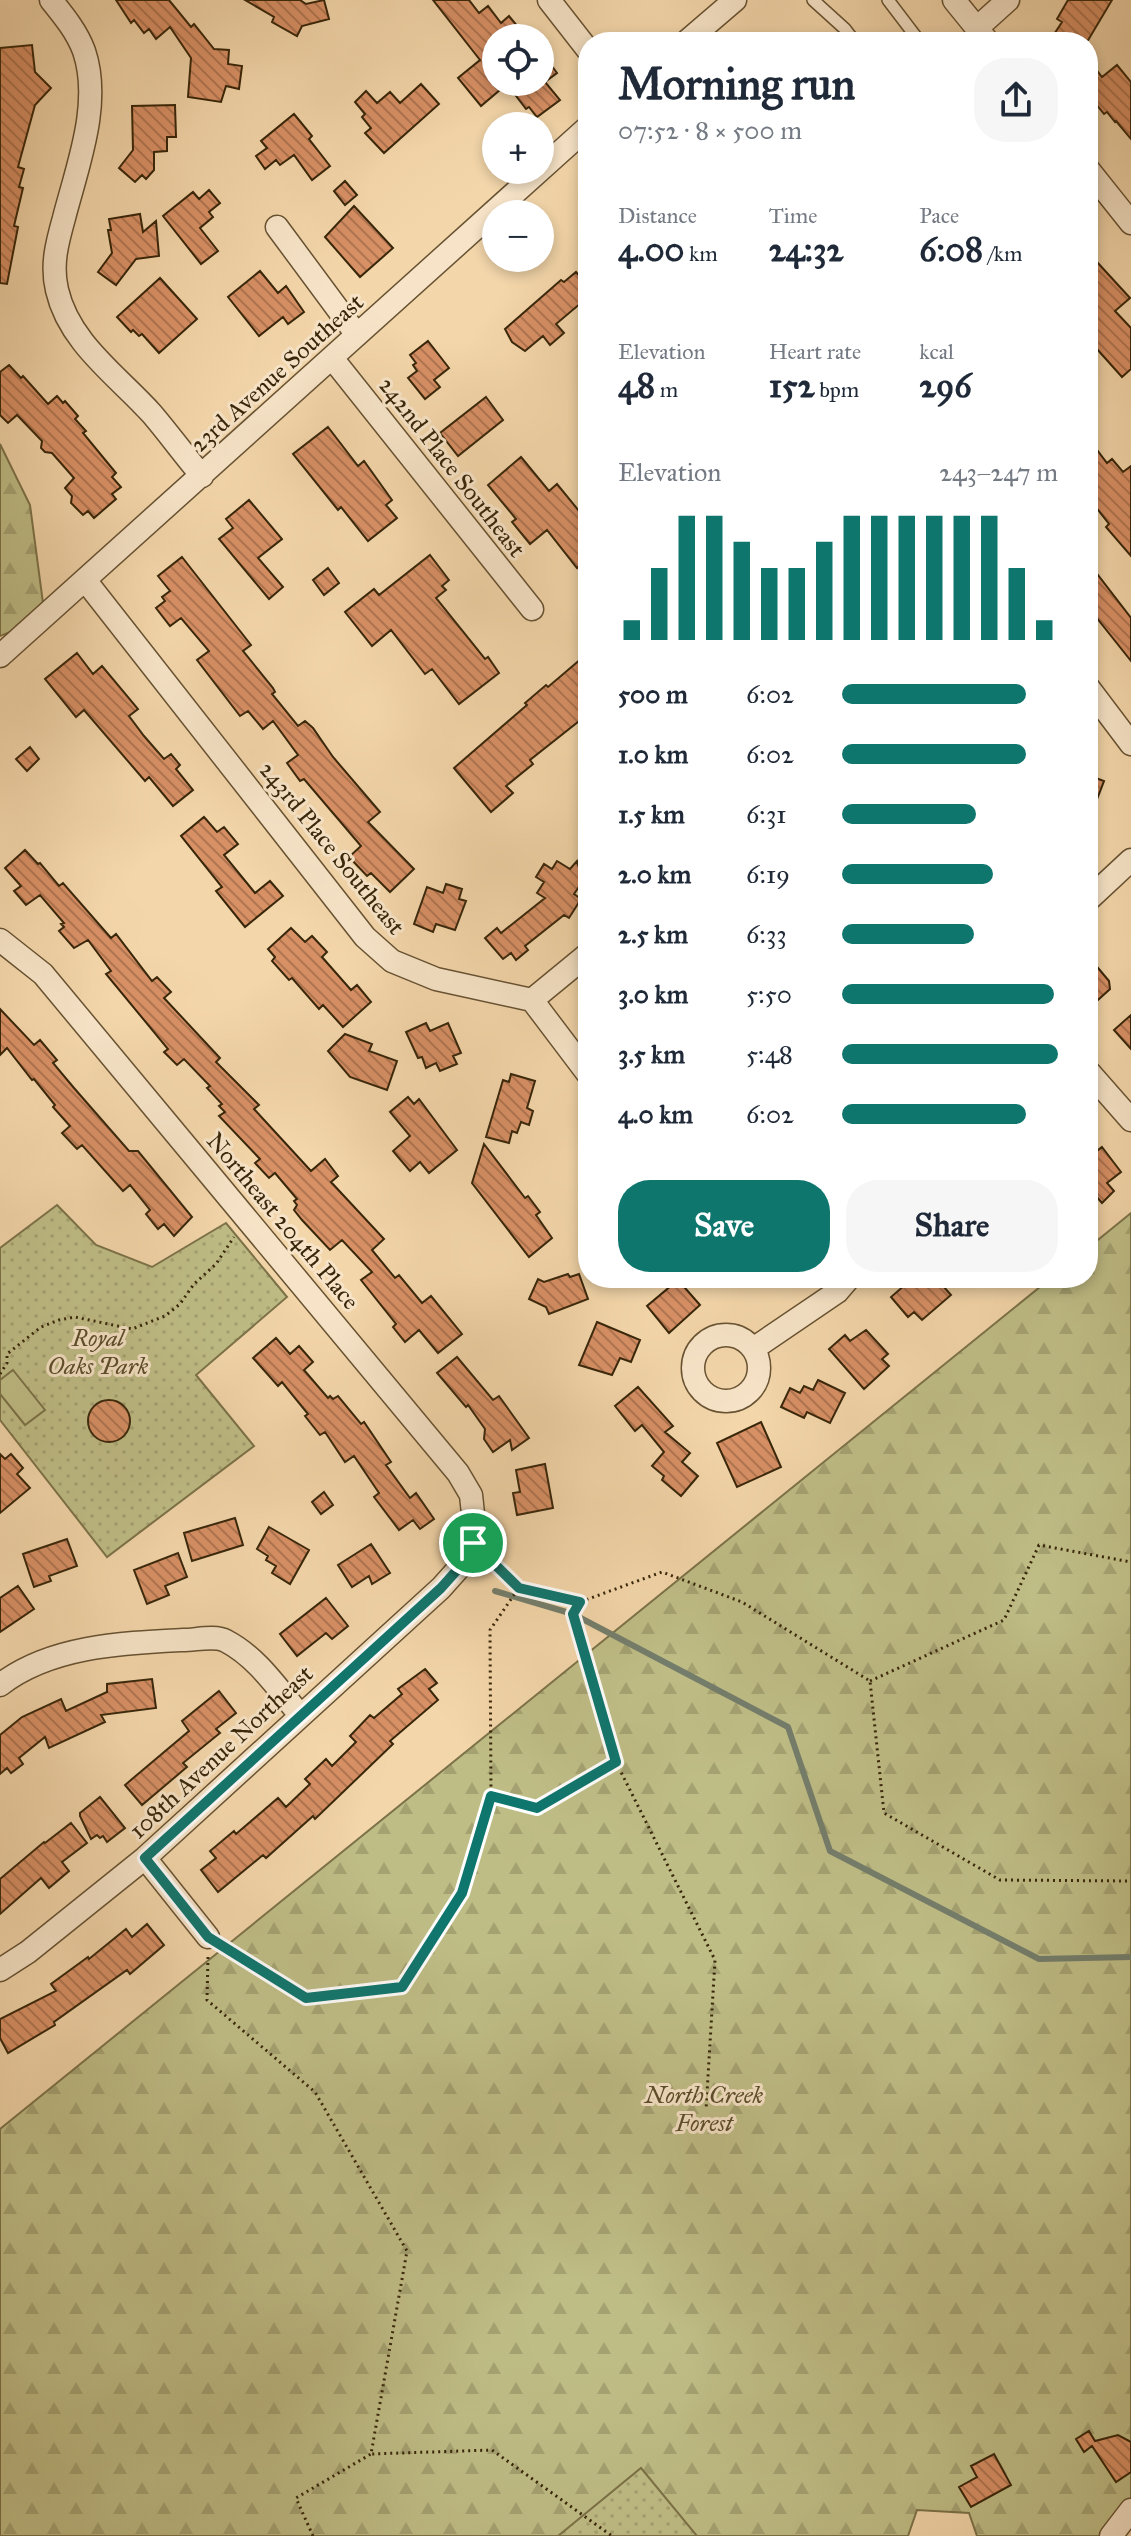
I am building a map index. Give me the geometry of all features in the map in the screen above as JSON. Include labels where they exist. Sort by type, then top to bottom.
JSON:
[{"type":"street","points":[[51,0],[70,24],[84,52],[90,85],[88,117],[54,257],[57,291],[72,329],[202,476]]},
{"type":"street","points":[[549,0],[578,37]]},
{"type":"street","points":[[698,32],[735,0]]},
{"type":"street","points":[[954,0],[980,32]]},
{"type":"street","points":[[984,32],[1008,0]]},
{"type":"street","name":"23rd Avenue Southeast","points":[[0,656],[578,136]]},
{"type":"street","points":[[1098,182],[1131,223]]},
{"type":"street","points":[[277,227],[357,335]]},
{"type":"street","name":"242nd Place Southeast","points":[[332,358],[532,609]]},
{"type":"street","name":"243rd Place Southeast","points":[[85,580],[365,937],[392,961],[436,979],[532,1000]]},
{"type":"street","points":[[1098,700],[1131,744]]},
{"type":"street","points":[[1098,891],[1131,860]]},
{"type":"street","name":"Northeast 204th Place","points":[[0,940],[43,974],[458,1473],[471,1495],[474,1523],[470,1552]]},
{"type":"street","points":[[578,962],[532,1000],[578,1061]]},
{"type":"street","points":[[1098,1082],[1131,1120]]},
{"type":"street","points":[[753,1349],[840,1288]]},
{"type":"street","name":"108th Avenue Northeast","points":[[0,1970],[28,1952],[145,1858],[441,1588],[470,1552]]},
{"type":"street","points":[[0,1685],[12,1675],[42,1661],[83,1650],[150,1642],[223,1639],[252,1658],[300,1715]]},
{"type":"street","points":[[145,1858],[208,1937]]},
{"type":"street","points":[[1111,2536],[1131,2510]]},
{"type":"lane","points":[[813,0],[847,32]]},
{"type":"lane","points":[[888,0],[912,32]]},
{"type":"path","points":[[0,1374],[7,1363],[7,1354],[41,1327],[75,1317],[132,1329],[165,1316],[216,1264],[245,1217]]},
{"type":"path","points":[[870,1681],[1004,1620],[1039,1545],[1131,1562]]},
{"type":"path","points":[[470,1552],[519,1588],[580,1602],[662,1572],[742,1602],[870,1681]]},
{"type":"path","points":[[208,1937],[306,1998],[402,1987],[462,1893],[491,1796],[490,1630],[519,1588]]},
{"type":"path","points":[[580,1602],[573,1614],[616,1762],[715,1960],[706,2110]]},
{"type":"path","points":[[870,1681],[884,1813],[1000,1880],[1131,1881]]},
{"type":"path","points":[[491,1796],[537,1808],[616,1762]]},
{"type":"path","points":[[208,1937],[207,2000],[315,2092],[407,2251],[371,2454]]},
{"type":"path","points":[[313,2536],[296,2498],[371,2454],[492,2450],[612,2536]]},
{"type":"green space","points":[[0,444],[30,505],[45,618],[0,636]]},
{"type":"green space","name":"Royal Oaks Park","points":[[57,1205],[96,1245],[152,1267],[226,1223],[287,1297],[196,1375],[254,1446],[107,1557],[0,1420],[0,1248]]},
{"type":"green space","name":"North Creek Forest","points":[[1131,1213],[1131,2510],[1111,2536],[977,2536],[969,2513],[917,2510],[908,2536],[0,2536],[0,2129],[1039,1288],[1098,1288],[1098,1240]]},
{"type":"green space","points":[[13,1370],[45,1410],[25,1425],[0,1394],[0,1380]]},
{"type":"green space","points":[[641,2468],[697,2536],[558,2536]]},
{"type":"building","points":[[116,0],[169,0],[214,49],[229,50],[228,64],[242,66],[239,89],[226,86],[221,102],[188,97],[191,58],[170,27],[156,39],[149,29],[144,33],[134,20],[131,23]]},
{"type":"building","points":[[245,0],[300,0],[306,4],[324,0],[329,19],[302,26],[297,36],[272,22],[274,17]]},
{"type":"building","points":[[433,0],[469,0],[479,13],[488,6],[501,23],[509,16],[516,24],[482,24],[482,96],[493,96],[481,106],[458,78],[480,60]]},
{"type":"building","points":[[1068,0],[1112,0],[1093,32],[1056,32],[1062,22],[1057,19]]},
{"type":"building","points":[[32,45],[35,72],[51,88],[35,105],[18,167],[24,169],[19,187],[23,188],[14,226],[18,227],[7,284],[0,283],[0,48]]},
{"type":"building","points":[[1117,65],[1131,82],[1131,139],[1107,112],[1104,114],[1098,106],[1098,72],[1102,77]]},
{"type":"building","points":[[421,84],[439,104],[384,153],[365,133],[371,128],[355,102],[366,91],[377,103],[390,92],[400,103]]},
{"type":"building","points":[[554,93],[560,100],[544,112],[533,112],[529,107],[526,109],[516,96],[554,96]]},
{"type":"building","points":[[175,105],[176,137],[167,137],[167,151],[154,152],[154,170],[146,179],[142,175],[135,182],[119,168],[133,150],[132,106]]},
{"type":"building","points":[[294,114],[330,166],[312,180],[294,155],[280,165],[276,160],[265,169],[256,156],[267,148],[261,141]]},
{"type":"building","points":[[345,181],[357,195],[345,205],[334,191]]},
{"type":"building","points":[[209,190],[220,203],[209,212],[213,217],[200,228],[218,251],[201,264],[163,216],[193,192],[199,199]]},
{"type":"building","points":[[354,206],[393,248],[360,277],[325,237]]},
{"type":"building","points":[[140,214],[143,232],[156,221],[159,256],[136,259],[116,285],[98,272],[112,253],[109,219]]},
{"type":"building","points":[[1098,263],[1130,298],[1115,311],[1131,328],[1131,369],[1122,377],[1098,350]]},
{"type":"building","points":[[260,271],[278,293],[286,286],[304,312],[288,324],[283,317],[259,336],[228,297]]},
{"type":"building","points":[[576,272],[578,274],[578,306],[556,324],[564,333],[550,345],[543,336],[525,351],[512,342],[505,329],[561,280],[564,282]]},
{"type":"building","points":[[160,278],[197,319],[159,353],[142,334],[139,336],[133,330],[131,332],[117,317]]},
{"type":"building","points":[[428,341],[449,368],[434,380],[440,387],[425,399],[408,378],[417,371],[410,355]]},
{"type":"building","points":[[9,365],[48,404],[57,396],[63,403],[65,401],[78,416],[75,419],[86,431],[83,433],[116,473],[112,477],[121,487],[112,494],[116,499],[94,518],[88,511],[83,515],[71,503],[72,496],[65,488],[74,478],[52,453],[41,448],[42,441],[17,415],[8,423],[0,415],[0,372]]},
{"type":"building","points":[[486,397],[503,420],[458,456],[440,433]]},
{"type":"building","points":[[328,427],[358,466],[364,461],[392,500],[386,505],[397,518],[368,541],[341,507],[338,510],[293,454]]},
{"type":"building","points":[[1098,451],[1107,463],[1112,459],[1123,472],[1131,466],[1131,556],[1106,527],[1109,524],[1098,510]]},
{"type":"building","points":[[521,457],[549,491],[557,484],[578,510],[578,567],[547,530],[530,544],[512,522],[516,519],[488,485]]},
{"type":"building","points":[[249,500],[282,539],[258,558],[283,587],[269,599],[219,539],[233,528],[226,519]]},
{"type":"building","points":[[430,555],[449,580],[442,586],[446,590],[436,598],[499,673],[459,704],[432,669],[425,674],[391,630],[372,646],[345,612],[374,589],[379,595]]},
{"type":"building","points":[[182,557],[251,645],[243,651],[273,688],[275,692],[272,694],[298,726],[305,721],[313,728],[333,757],[380,812],[368,822],[414,869],[390,892],[371,873],[367,876],[349,857],[361,846],[287,763],[298,755],[273,721],[263,729],[248,711],[240,716],[197,660],[209,651],[181,618],[170,626],[156,608],[165,601],[162,597],[170,591],[158,576]]},
{"type":"building","points":[[328,568],[339,583],[324,595],[313,580]]},
{"type":"building","points":[[1098,575],[1131,618],[1131,661],[1098,620]]},
{"type":"building","points":[[77,653],[93,674],[102,666],[138,709],[129,716],[144,736],[164,759],[171,754],[180,765],[176,769],[193,790],[173,806],[149,777],[145,781],[84,710],[76,717],[45,679]]},
{"type":"building","points":[[578,662],[578,722],[530,760],[533,764],[506,786],[513,793],[491,812],[454,768],[527,705],[525,703],[546,685],[548,687]]},
{"type":"building","points":[[30,747],[39,759],[27,771],[16,759]]},
{"type":"building","points":[[1098,779],[1104,781],[1098,797]]},
{"type":"building","points":[[204,817],[217,832],[224,827],[238,844],[224,855],[255,893],[270,881],[283,896],[245,927],[216,891],[222,887],[181,836]]},
{"type":"building","points":[[25,850],[59,886],[63,883],[111,938],[116,934],[152,981],[157,977],[171,992],[164,998],[220,1058],[216,1062],[259,1105],[254,1109],[311,1171],[325,1159],[338,1176],[331,1182],[384,1239],[372,1250],[395,1278],[399,1275],[422,1303],[431,1296],[462,1334],[438,1353],[419,1330],[405,1342],[393,1327],[396,1324],[361,1280],[372,1272],[342,1240],[330,1250],[302,1220],[294,1210],[297,1199],[275,1173],[269,1178],[255,1163],[260,1159],[219,1116],[225,1112],[207,1088],[210,1086],[184,1059],[177,1065],[164,1052],[168,1049],[106,974],[111,971],[88,940],[74,948],[59,931],[64,923],[40,895],[26,905],[14,891],[21,886],[5,868]]},
{"type":"building","points":[[557,861],[570,869],[577,861],[578,888],[574,894],[578,897],[578,904],[569,918],[564,915],[525,946],[528,950],[516,960],[511,953],[503,959],[485,938],[497,928],[501,933],[545,898],[537,893],[544,882],[536,877],[544,864],[552,869]]},
{"type":"building","points":[[446,884],[462,889],[459,899],[466,901],[455,930],[436,924],[433,932],[414,924],[427,887],[443,893]]},
{"type":"building","points":[[291,928],[305,942],[312,936],[327,952],[322,957],[351,990],[357,985],[371,1002],[343,1027],[323,1005],[319,1009],[272,961],[275,957],[268,949]]},
{"type":"building","points":[[1098,968],[1109,981],[1110,989],[1098,1000]]},
{"type":"building","points":[[0,1009],[34,1045],[40,1040],[57,1060],[53,1063],[74,1088],[129,1151],[138,1151],[192,1217],[174,1236],[164,1224],[158,1229],[146,1214],[150,1210],[130,1185],[123,1191],[82,1145],[77,1149],[62,1133],[70,1126],[7,1048],[0,1055]]},
{"type":"building","points":[[1131,1015],[1131,1049],[1114,1030]]},
{"type":"building","points":[[426,1023],[430,1031],[448,1023],[461,1053],[453,1056],[457,1064],[440,1071],[436,1063],[426,1068],[422,1057],[418,1058],[406,1032]]},
{"type":"building","points":[[345,1034],[372,1044],[369,1051],[397,1061],[387,1090],[350,1077],[328,1051]]},
{"type":"building","points":[[511,1074],[535,1081],[527,1108],[533,1111],[529,1125],[521,1122],[517,1133],[512,1131],[509,1143],[486,1137],[503,1080],[509,1082]]},
{"type":"building","points":[[408,1097],[414,1104],[419,1099],[457,1150],[429,1173],[420,1162],[410,1171],[393,1151],[410,1136],[390,1112]]},
{"type":"building","points":[[484,1144],[525,1198],[528,1196],[540,1212],[536,1215],[552,1238],[529,1257],[472,1183]]},
{"type":"building","points":[[1102,1147],[1121,1172],[1107,1183],[1114,1191],[1102,1203],[1098,1198],[1098,1150]]},
{"type":"building","points":[[568,1274],[570,1277],[578,1274],[578,1288],[584,1288],[588,1299],[549,1314],[546,1307],[529,1299],[538,1279],[544,1282]]},
{"type":"building","points":[[668,1288],[685,1288],[700,1305],[669,1333],[647,1306]]},
{"type":"building","points":[[901,1288],[945,1288],[951,1295],[922,1320],[914,1312],[908,1317],[891,1297]]},
{"type":"building","points":[[597,1322],[640,1340],[631,1362],[620,1358],[612,1375],[579,1365]]},
{"type":"building","points":[[866,1330],[888,1354],[882,1359],[889,1366],[864,1389],[829,1349],[845,1335],[850,1341]]},
{"type":"building","points":[[276,1338],[290,1354],[299,1346],[313,1362],[304,1370],[328,1398],[338,1396],[361,1424],[364,1422],[391,1462],[386,1465],[410,1498],[416,1493],[434,1519],[420,1529],[413,1520],[399,1530],[374,1497],[379,1493],[354,1456],[345,1462],[325,1432],[320,1435],[305,1416],[308,1414],[282,1382],[278,1386],[253,1358]]},
{"type":"building","points":[[457,1357],[493,1400],[499,1396],[529,1438],[512,1450],[510,1440],[493,1452],[484,1439],[485,1429],[468,1405],[466,1407],[437,1373]]},
{"type":"building","points":[[818,1380],[845,1393],[830,1423],[807,1412],[804,1418],[781,1407],[790,1388],[800,1393],[804,1386],[813,1390]]},
{"type":"building","points":[[638,1387],[673,1426],[665,1432],[690,1453],[682,1462],[698,1476],[681,1496],[662,1480],[664,1476],[652,1466],[664,1452],[642,1425],[635,1431],[615,1406]]},
{"type":"building","points":[[109,1400],[124,1406],[130,1421],[124,1436],[109,1442],[94,1436],[88,1421],[94,1406]]},
{"type":"building","points":[[761,1422],[781,1467],[737,1487],[717,1443]]},
{"type":"building","points":[[0,1454],[5,1459],[11,1454],[23,1468],[17,1474],[30,1488],[0,1513]]},
{"type":"building","points":[[545,1464],[553,1508],[517,1515],[513,1493],[520,1492],[516,1470]]},
{"type":"building","points":[[324,1492],[333,1505],[321,1514],[312,1502]]},
{"type":"building","points":[[235,1518],[243,1545],[192,1561],[184,1533]]},
{"type":"building","points":[[269,1527],[309,1550],[290,1584],[272,1573],[276,1566],[257,1549]]},
{"type":"building","points":[[67,1539],[77,1566],[49,1576],[51,1581],[34,1587],[23,1554]]},
{"type":"building","points":[[371,1544],[390,1573],[372,1584],[369,1576],[352,1587],[338,1565]]},
{"type":"building","points":[[178,1553],[187,1577],[165,1586],[169,1595],[147,1604],[134,1570]]},
{"type":"building","points":[[18,1586],[34,1609],[0,1632],[0,1598]]},
{"type":"building","points":[[326,1598],[348,1626],[332,1639],[326,1633],[297,1656],[280,1634]]},
{"type":"building","points":[[425,1669],[437,1683],[429,1689],[438,1700],[390,1741],[393,1744],[315,1819],[313,1816],[266,1858],[263,1855],[218,1892],[201,1870],[216,1858],[210,1851],[234,1831],[236,1834],[278,1798],[286,1807],[310,1784],[305,1779],[326,1759],[332,1766],[356,1742],[350,1736],[370,1715],[374,1718],[402,1694],[398,1689]]},
{"type":"building","points":[[152,1679],[156,1708],[101,1715],[105,1722],[49,1748],[45,1737],[19,1758],[23,1764],[11,1773],[7,1768],[0,1774],[0,1735],[22,1717],[61,1699],[66,1711],[107,1692],[107,1684]]},
{"type":"building","points":[[219,1691],[236,1713],[216,1729],[220,1733],[183,1763],[187,1767],[142,1805],[125,1785],[189,1731],[182,1721]]},
{"type":"building","points":[[100,1797],[125,1828],[107,1842],[103,1836],[100,1838],[97,1835],[91,1839],[80,1816]]},
{"type":"building","points":[[71,1823],[87,1843],[62,1862],[69,1871],[49,1888],[41,1878],[0,1914],[0,1879]]},
{"type":"building","points":[[147,1924],[164,1945],[130,1974],[127,1970],[54,2022],[55,2025],[8,2053],[0,2038],[0,2019],[56,1991],[51,1984],[126,1929],[132,1937]]},
{"type":"building","points":[[1089,2431],[1095,2441],[1118,2435],[1131,2442],[1131,2472],[1116,2482],[1092,2446],[1084,2452],[1076,2439]]},
{"type":"building","points":[[994,2454],[1011,2485],[971,2507],[959,2487],[977,2477],[971,2466]]},
{"type":"waterway","points":[[495,1591],[573,1614],[788,1727],[830,1851],[1039,1959],[1131,1957]]},
{"type":"route","points":[[473,1543],[519,1588],[580,1602],[573,1614],[616,1762],[537,1808],[491,1796],[462,1893],[402,1987],[306,1998],[208,1937],[145,1858],[441,1588],[466,1560],[473,1543]]}]
